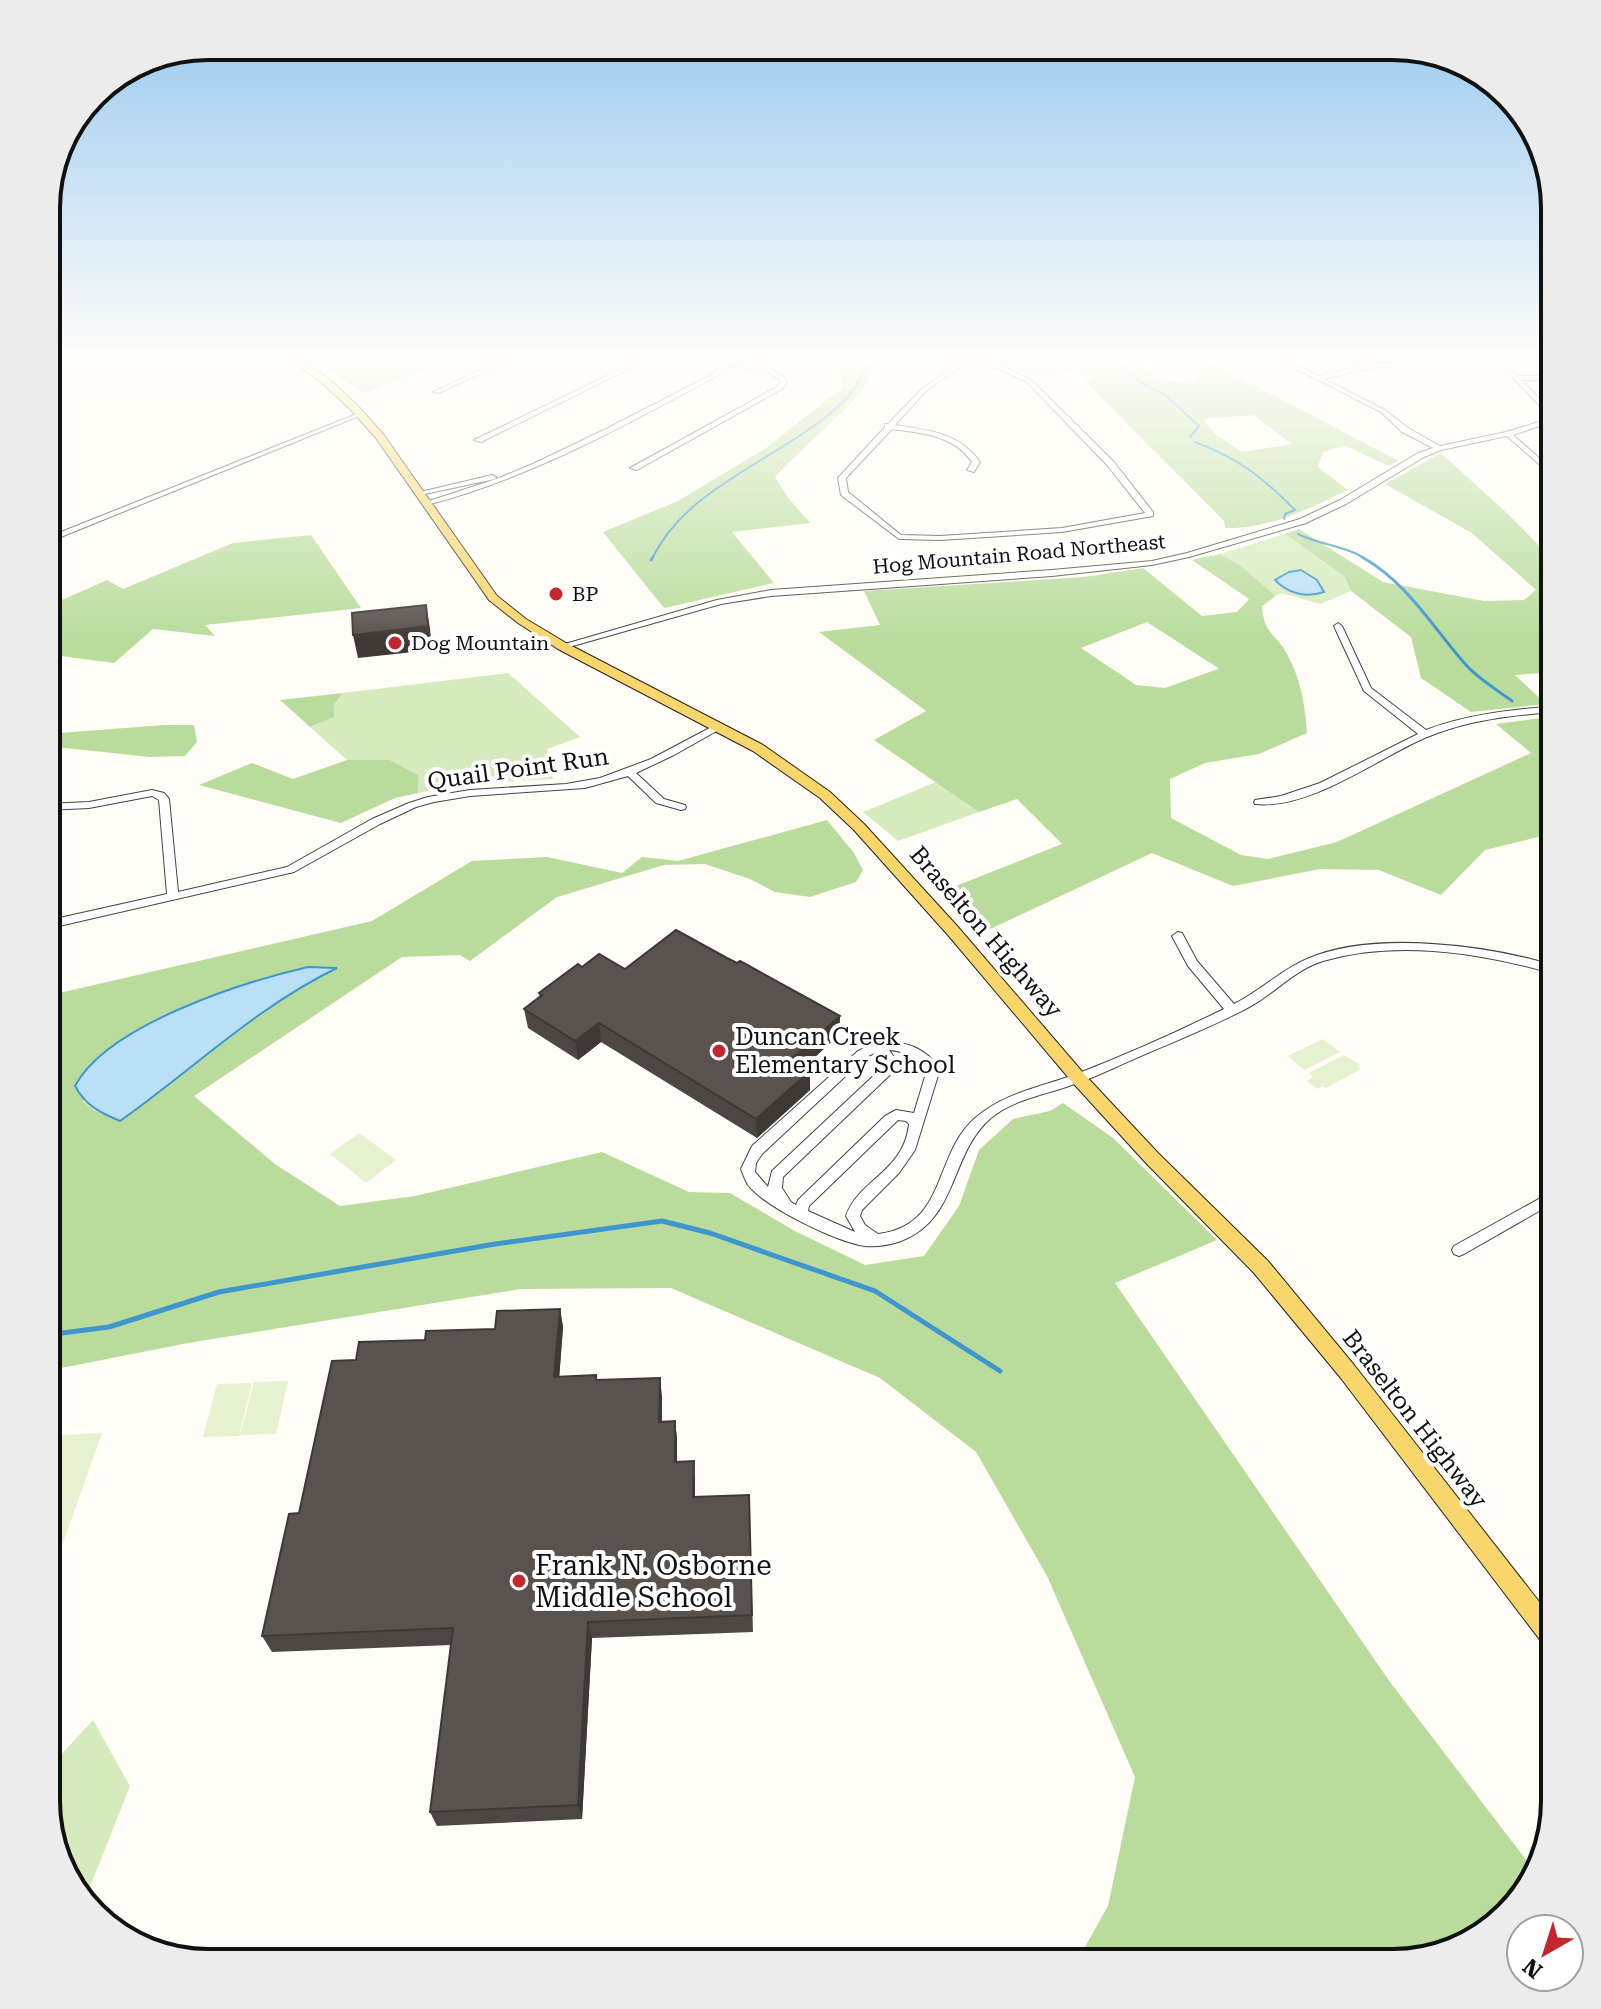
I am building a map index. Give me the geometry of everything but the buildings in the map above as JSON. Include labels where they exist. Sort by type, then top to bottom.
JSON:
[{"type":"main road","name":"Braselton Highway","points":[[391,454],[493,598],[562,646],[719,726],[791,769],[859,827],[953,931],[1079,1079],[1261,1267],[1347,1371],[1541,1623]]},
{"type":"street","points":[[60,535],[262,454]]},
{"type":"street","points":[[424,498],[493,484],[564,454]]},
{"type":"street","points":[[634,468],[660,454]]},
{"type":"street","points":[[862,454],[848,468],[842,484],[844,493],[899,537],[940,538],[1062,530],[1150,514],[1101,454]]},
{"type":"street","points":[[969,454],[976,462],[971,470]]},
{"type":"street","name":"Hog Mountain Road Northeast","points":[[562,646],[720,602],[771,593],[1066,572],[1189,555],[1303,521],[1424,454]]},
{"type":"street","points":[[1338,626],[1367,689],[1425,734]]},
{"type":"street","points":[[1259,802],[1305,794],[1425,734],[1483,719],[1541,711]]},
{"type":"street","name":"Quail Point Run","points":[[60,922],[290,870],[316,858],[374,821],[430,800],[463,793],[582,785],[630,772],[719,726]]},
{"type":"street","points":[[630,772],[660,801],[681,807]]},
{"type":"street","points":[[60,806],[89,805],[152,793],[160,795],[164,799],[173,897]]},
{"type":"street","points":[[1178,936],[1192,963],[1231,1009]]},
{"type":"street","points":[[874,1239],[860,1229],[853,1216],[856,1207],[908,1152],[934,1069],[918,1052],[904,1046],[879,1047],[862,1054],[757,1150],[749,1162],[748,1171],[752,1182],[779,1201],[838,1234],[874,1239],[898,1237],[929,1219],[943,1194],[963,1139],[988,1114],[1016,1098],[1079,1079],[1260,996],[1313,961],[1340,953],[1435,949],[1506,954],[1541,965]]},
{"type":"street","points":[[779,1201],[775,1189],[777,1175],[890,1068],[891,1061],[879,1047]]},
{"type":"street","points":[[801,1212],[803,1204],[890,1119],[896,1115],[909,1116],[916,1122],[916,1128]]},
{"type":"street","points":[[1459,1250],[1541,1203]]},
{"type":"green space","points":[[756,454],[797,454],[775,477],[810,523],[732,532],[774,583],[664,608],[603,532],[678,501]]},
{"type":"green space","points":[[1157,454],[1322,454],[1318,467],[1348,490],[1273,522],[1225,528],[1224,521]]},
{"type":"green space","points":[[1363,454],[1385,454],[1399,461],[1388,466]]},
{"type":"green space","points":[[1442,454],[1541,548],[1541,673],[1515,675],[1541,699],[1541,705],[1471,712],[1421,678],[1411,637],[1351,591],[1344,576],[1285,534],[1299,529],[1383,582],[1484,601],[1524,600],[1536,590],[1472,533],[1385,484]]},
{"type":"green space","points":[[1285,534],[1344,576],[1351,591],[1320,604],[1282,593],[1276,596],[1241,566],[1220,554]]},
{"type":"green space","points":[[311,535],[361,608],[205,625],[215,636],[153,629],[114,663],[60,656],[60,601],[107,580],[123,589],[233,543]]},
{"type":"green space","points":[[1220,554],[1241,566],[1276,596],[1262,606],[1263,615],[1296,673],[1307,733],[1259,754],[1205,763],[1170,779],[1171,818],[1241,855],[1268,859],[1337,842],[1531,753],[1496,724],[1541,718],[1541,836],[1485,850],[1441,895],[1379,870],[1320,869],[1233,886],[1152,853],[986,931],[943,891],[1062,844],[1017,799],[979,812],[874,740],[926,711],[819,632],[880,625],[864,591],[1084,577],[1143,568],[1202,616],[1237,612],[1249,599],[1192,560]],"holes":[[[1147,622],[1218,669],[1165,688],[1136,685],[1081,648]]]},
{"type":"green space","points":[[508,673],[580,737],[547,749],[553,779],[460,784],[418,793],[417,775],[390,760],[347,760],[310,727],[334,717],[334,704],[343,693]]},
{"type":"green space","points":[[343,693],[334,704],[334,717],[310,727],[280,700]]},
{"type":"green space","points":[[194,725],[197,742],[185,756],[150,757],[60,747],[60,733]]},
{"type":"green space","points":[[347,760],[390,760],[418,775],[418,793],[395,798],[341,823],[199,785],[252,763],[293,779]]},
{"type":"green space","points":[[936,782],[979,812],[898,841],[863,812]]},
{"type":"green space","points":[[827,820],[854,853],[863,870],[856,882],[810,897],[775,892],[750,879],[705,864],[664,865],[557,897],[470,961],[460,955],[402,957],[194,1096],[275,1164],[340,1206],[415,1196],[602,1152],[689,1192],[730,1193],[795,1231],[865,1265],[924,1256],[959,1206],[979,1150],[1013,1119],[1050,1111],[1063,1103],[1113,1138],[1217,1240],[1115,1283],[1390,1682],[1528,1862],[1516,1883],[1491,1912],[1450,1938],[1412,1948],[1084,1949],[1108,1906],[1135,1777],[1047,1576],[976,1452],[880,1378],[671,1288],[520,1289],[188,1343],[60,1368],[60,993],[372,921],[472,861],[547,857],[622,873],[642,857],[678,861]],"holes":[[[308,967],[335,968],[310,981],[120,1121],[94,1110],[83,1101],[134,1033],[206,998],[266,977]]]},
{"type":"green space","points":[[1323,1039],[1340,1052],[1304,1070],[1288,1056]]},
{"type":"green space","points":[[1344,1055],[1361,1065],[1358,1067],[1361,1069],[1326,1088],[1317,1089],[1307,1081],[1313,1077],[1309,1073]]},
{"type":"green space","points":[[359,1133],[396,1160],[366,1183],[330,1154]]},
{"type":"green space","points":[[288,1381],[276,1434],[240,1435],[254,1382]]},
{"type":"green space","points":[[252,1383],[239,1436],[203,1437],[217,1384]]},
{"type":"green space","points":[[102,1433],[60,1552],[60,1435]]},
{"type":"green space","points":[[93,1720],[130,1786],[88,1887],[71,1858],[65,1839],[61,1820],[60,1756]]},
{"type":"water","points":[[1301,570],[1317,580],[1324,592],[1298,594],[1275,580],[1289,572]]},
{"type":"water","points":[[308,967],[337,968],[308,983],[253,1020],[120,1121],[94,1108],[75,1086],[92,1064],[146,1025],[214,995]]},
{"type":"waterway","points":[[652,559],[668,533],[689,510],[771,454]]},
{"type":"waterway","points":[[1222,454],[1250,470],[1295,510],[1285,514],[1284,519]]},
{"type":"waterway","points":[[1298,534],[1362,557]]},
{"type":"waterway","points":[[1362,557],[1366,559]]},
{"type":"waterway","points":[[1362,557],[1406,593],[1472,671],[1512,701]]},
{"type":"waterway","points":[[60,1333],[109,1327],[219,1292],[495,1244],[662,1221],[710,1233],[875,1291],[1000,1371]]},
{"type":"place","name":"BP","points":[[556,594]]},
{"type":"place","name":"Dog Mountain","points":[[395,643]]},
{"type":"place","name":"Duncan Creek Elementary School","points":[[719,1051]]},
{"type":"place","name":"Frank N. Osborne Middle School","points":[[519,1581]]}]
